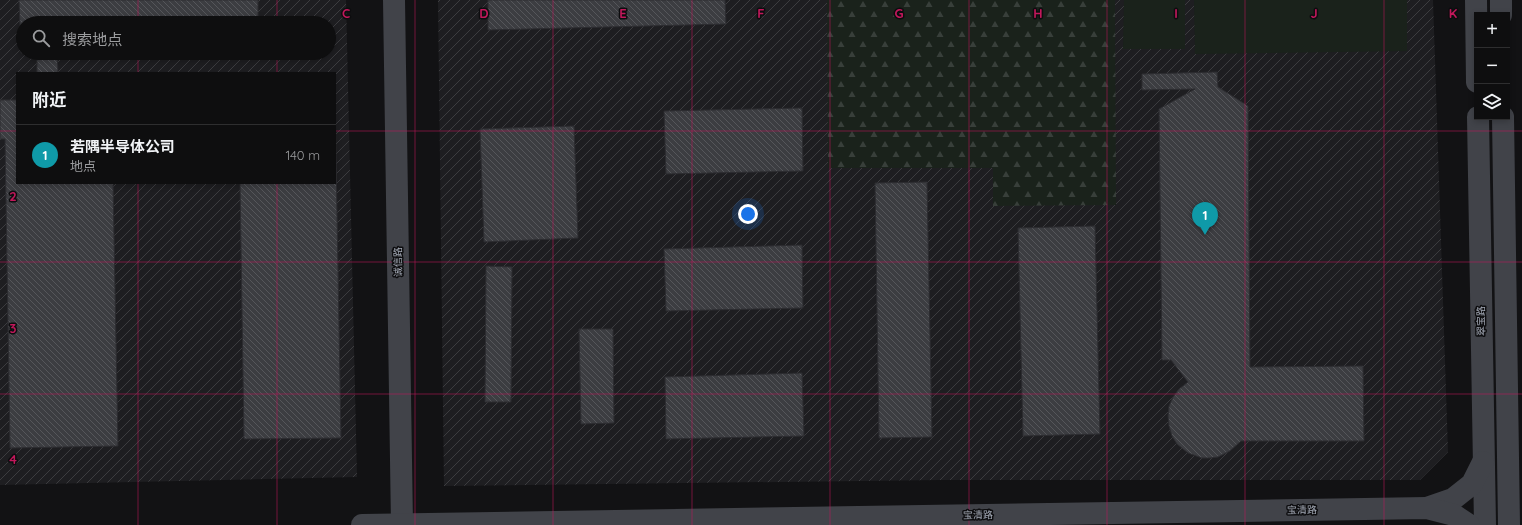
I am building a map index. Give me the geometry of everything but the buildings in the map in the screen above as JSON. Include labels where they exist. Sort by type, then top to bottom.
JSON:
[{"type":"street","name":"诚信路","points":[[394,0],[402,525]]},
{"type":"street","points":[[1476,0],[1477,48]]},
{"type":"street","points":[[1501,0],[1501,12]]},
{"type":"street","name":"翠宝路","points":[[1478,120],[1485,525]]},
{"type":"street","points":[[1503,120],[1509,525]]},
{"type":"street","name":"宝清路","points":[[1427,508],[1453,499],[1472,484],[1484,461]]},
{"type":"street","name":"宝清路","points":[[362,525],[1427,508],[1454,515],[1469,525]]},
{"type":"shaded area","points":[[0,0],[346,0],[357,477],[0,485]]},
{"type":"shaded area","points":[[438,0],[1433,0],[1448,452],[1420,480],[939,480],[444,486]]},
{"type":"green space","points":[[827,0],[1115,0],[1116,205],[993,206],[993,168],[828,168]]},
{"type":"green space","points":[[1124,0],[1185,0],[1185,49],[1123,49]]},
{"type":"green space","points":[[1194,0],[1407,0],[1407,51],[1195,54]]},
{"type":"place","name":"若隅半导体公司","points":[[1205,235]]}]
